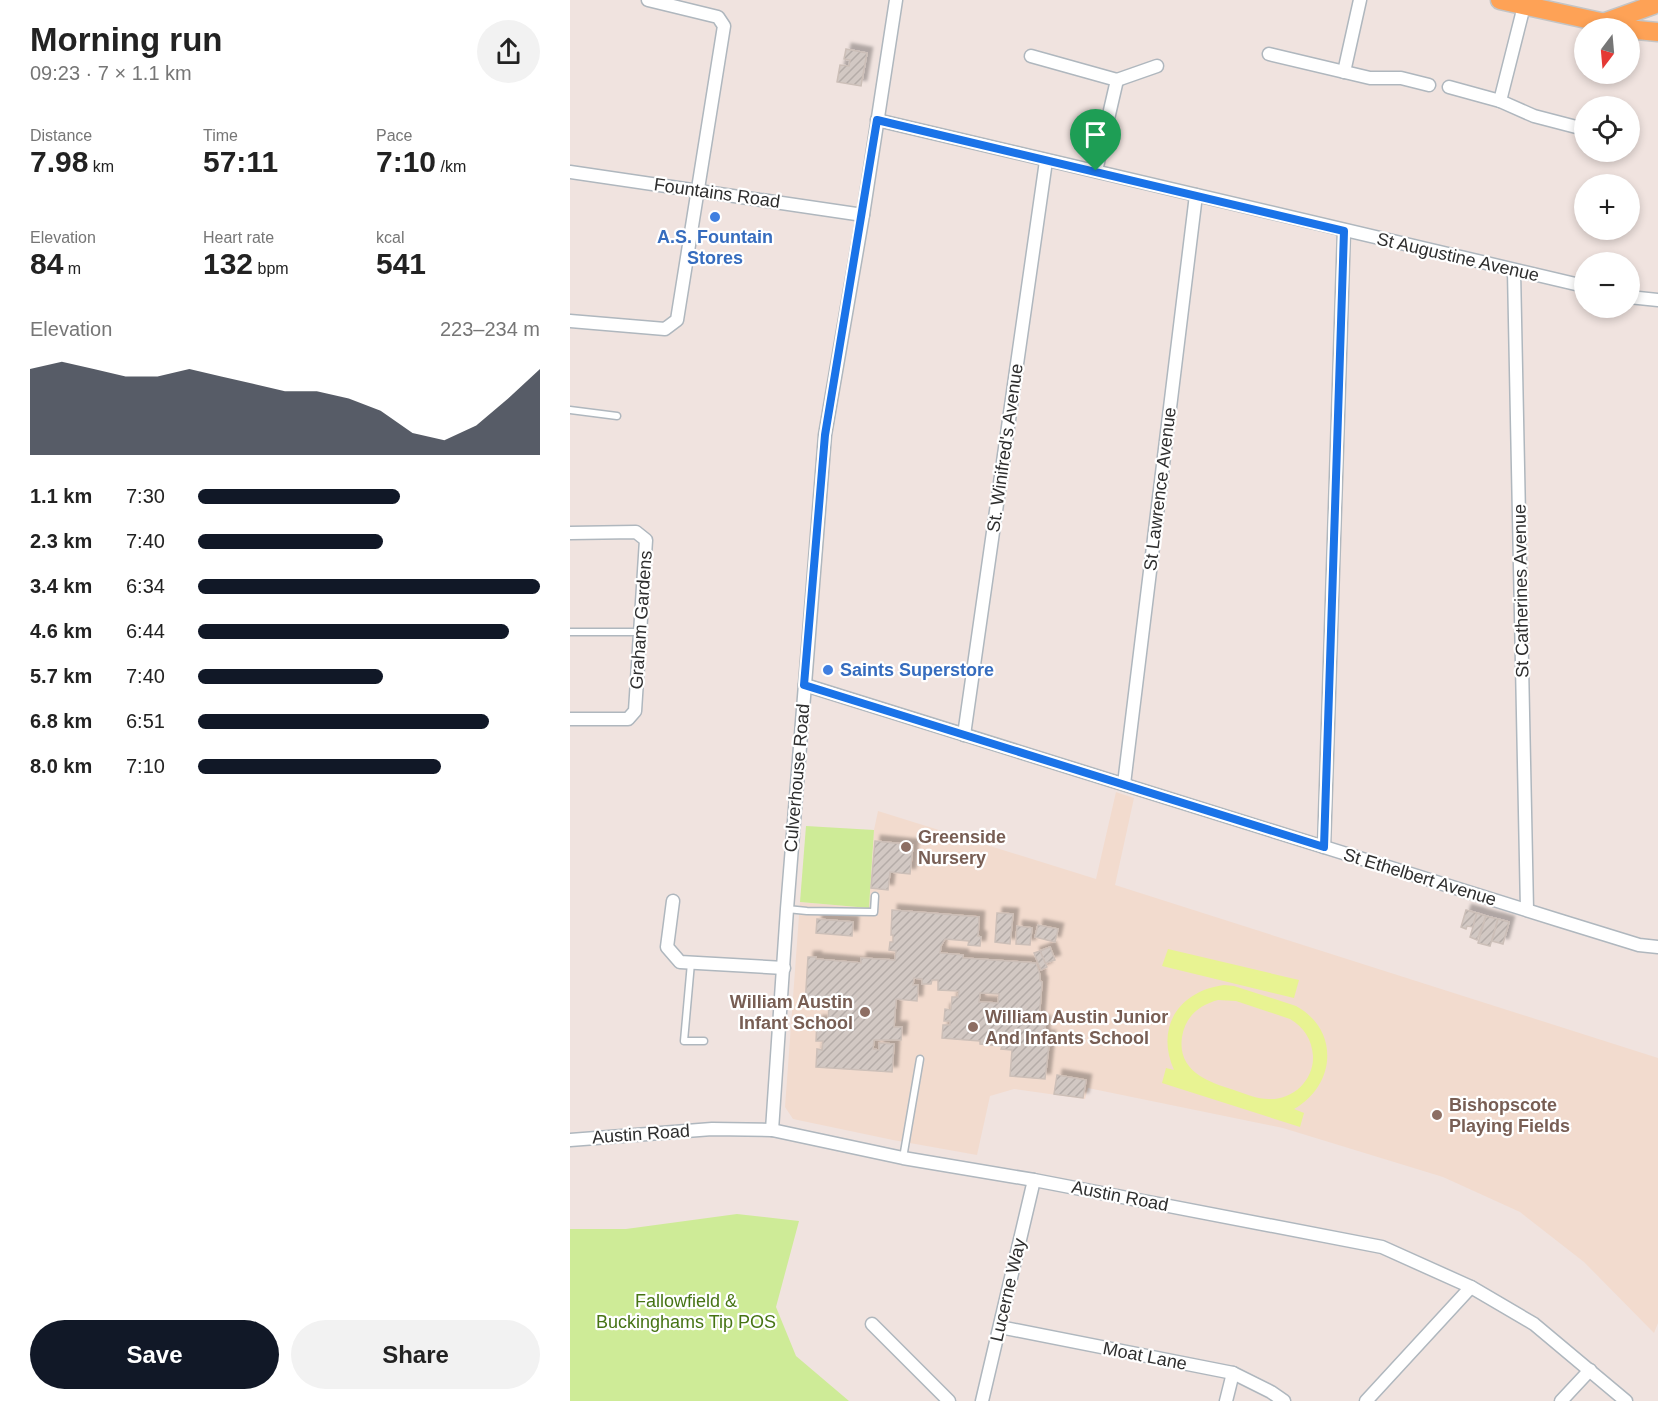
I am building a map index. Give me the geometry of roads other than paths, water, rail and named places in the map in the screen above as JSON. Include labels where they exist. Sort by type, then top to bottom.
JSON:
[{"type":"main road","points":[[1500,0],[1580,18]]},
{"type":"main road","points":[[1616,18],[1656,1]]},
{"type":"main road","points":[[1656,1],[1651,15],[1658,30]]},
{"type":"main road","points":[[1640,30],[1658,30]]},
{"type":"street","points":[[570,321],[665,329],[677,320],[724,26],[718,17],[648,0]]},
{"type":"street","name":"Culverhouse Road","points":[[772,1130],[804,685],[825,435],[863,215],[896,0]]},
{"type":"street","points":[[1344,72],[1360,0]]},
{"type":"street","points":[[1500,101],[1524,6]]},
{"type":"street","points":[[1269,54],[1370,78],[1401,78],[1429,85]]},
{"type":"street","points":[[1031,56],[1117,80],[1157,66]]},
{"type":"street","points":[[1096,171],[1117,80]]},
{"type":"street","points":[[1449,87],[1500,101],[1534,116],[1574,126]]},
{"type":"street","name":"St Augustine Avenue","points":[[877,120],[1574,284]]},
{"type":"street","name":"St. Winifred's Avenue","points":[[964,735],[1046,161]]},
{"type":"street","name":"Fountains Road","points":[[570,172],[863,215]]},
{"type":"street","name":"St Lawrence Avenue","points":[[1124,784],[1196,195]]},
{"type":"street","points":[[1324,847],[1344,231]]},
{"type":"street","name":"St Catherines Avenue","points":[[1514,271],[1527,910]]},
{"type":"street","points":[[1640,298],[1658,300]]},
{"type":"street","name":"Graham Gardens","points":[[570,533],[636,532],[646,540],[635,711],[628,719],[570,719]]},
{"type":"street","name":"St Ethelbert Avenue","points":[[804,685],[1639,945],[1658,947]]},
{"type":"street","points":[[673,901],[668,947],[680,962],[784,968]]},
{"type":"street","name":"Austin Road","points":[[570,1140],[712,1129],[772,1130],[903,1158],[1034,1180],[1382,1247],[1471,1287],[1534,1324],[1626,1401]]},
{"type":"street","name":"Lucerne Way","points":[[982,1401],[1034,1180]]},
{"type":"street","points":[[1366,1401],[1471,1287]]},
{"type":"street","points":[[872,1324],[950,1401]]},
{"type":"street","name":"Moat Lane","points":[[1000,1327],[1233,1373],[1284,1401]]},
{"type":"street","points":[[1561,1401],[1590,1370]]},
{"type":"street","points":[[1226,1401],[1233,1373]]},
{"type":"lane","points":[[570,410],[617,416]]},
{"type":"lane","points":[[570,632],[639,632]]},
{"type":"lane","points":[[787,909],[874,912],[875,896]]},
{"type":"lane","points":[[691,962],[684,1041],[704,1041]]},
{"type":"lane","points":[[903,1158],[920,1059]]},
{"type":"place","name":"A.S. Fountain Stores","points":[[715,217]]},
{"type":"place","name":"Saints Superstore","points":[[828,670]]},
{"type":"place","name":"Greenside Nursery","points":[[906,847]]},
{"type":"place","name":"William Austin Infant School","points":[[865,1012]]},
{"type":"place","name":"William Austin Junior And Infants School","points":[[973,1027]]},
{"type":"place","name":"Bishopscote Playing Fields","points":[[1437,1115]]},
{"type":"park label","name":"Fallowfield & Buckinghams Tip POS","points":[[686,1311]]}]
